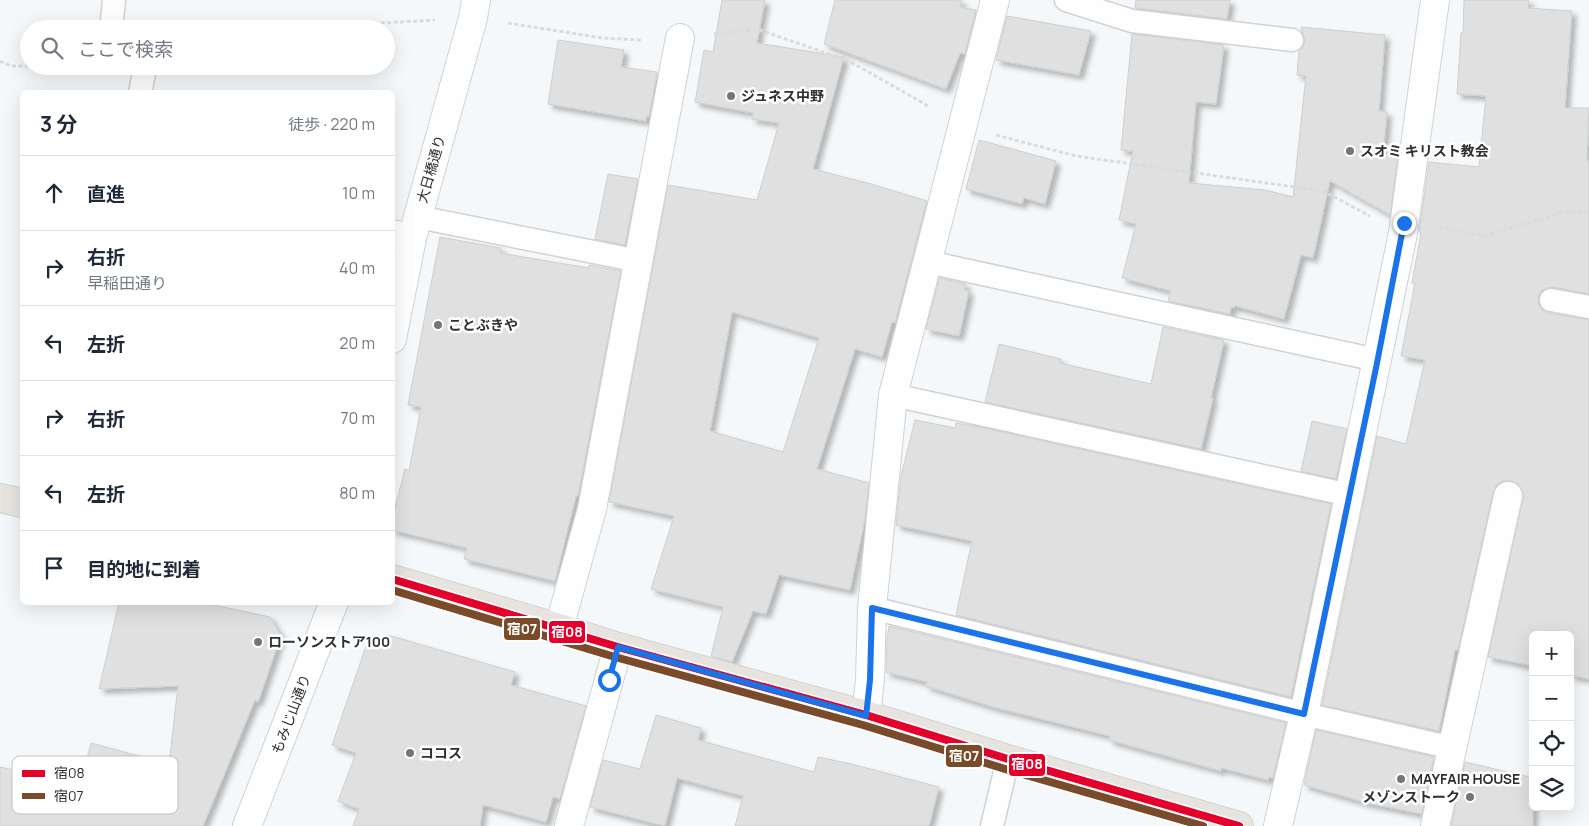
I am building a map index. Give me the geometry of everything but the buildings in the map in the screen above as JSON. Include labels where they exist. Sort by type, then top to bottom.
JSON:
[{"type":"main road","points":[[0,498],[20,503]]},
{"type":"main road","points":[[395,580],[618,647],[866,716],[1240,826]]},
{"type":"street","points":[[866,716],[870,680],[872,608],[893,395],[995,0]]},
{"type":"street","points":[[1278,826],[1304,714],[1350,495],[1404,223],[1435,0]]},
{"type":"street","name":"大日橋通り","points":[[395,318],[407,229],[474,9]]},
{"type":"street","points":[[559,628],[592,509],[680,38]]},
{"type":"street","points":[[1435,826],[1508,496]]},
{"type":"street","name":"もみじ山通り","points":[[247,826],[333,605]]},
{"type":"street","points":[[569,826],[618,647]]},
{"type":"lane","points":[[112,20],[114,0]]},
{"type":"lane","points":[[1066,0],[1132,21],[1292,40]]},
{"type":"lane","points":[[407,229],[639,261]]},
{"type":"lane","points":[[928,262],[1363,357],[1377,363]]},
{"type":"lane","points":[[1551,300],[1589,307]]},
{"type":"lane","points":[[893,395],[1350,495]]},
{"type":"lane","points":[[872,608],[1304,714],[1453,748]]},
{"type":"lane","points":[[992,826],[1008,759]]},
{"type":"path","points":[[386,20],[474,9]]},
{"type":"path","points":[[0,62],[11,66],[20,66]]},
{"type":"path","points":[[1404,223],[1484,236],[1564,212],[1589,211]]},
{"type":"transit line","name":"宿08","points":[[395,580],[618,647],[866,715],[1008,759],[1239,826]]},
{"type":"transit line","name":"宿07","points":[[395,591],[615,657],[863,725],[1005,769],[1203,826]]},
{"type":"place","name":"ジュネス中野","points":[[731,96]]},
{"type":"place","name":"スオミ キリスト教会","points":[[1350,151]]},
{"type":"place","name":"ことぶきや","points":[[438,325]]},
{"type":"place","name":"ローソンストア100","points":[[258,642]]},
{"type":"place","name":"ココス","points":[[410,753]]},
{"type":"place","name":"MAYFAIR HOUSE","points":[[1401,779]]},
{"type":"place","name":"メゾンストーク","points":[[1470,797]]},
{"type":"route","points":[[609,680],[618,647],[866,716],[870,680],[872,608],[1304,714],[1404,223]]}]
